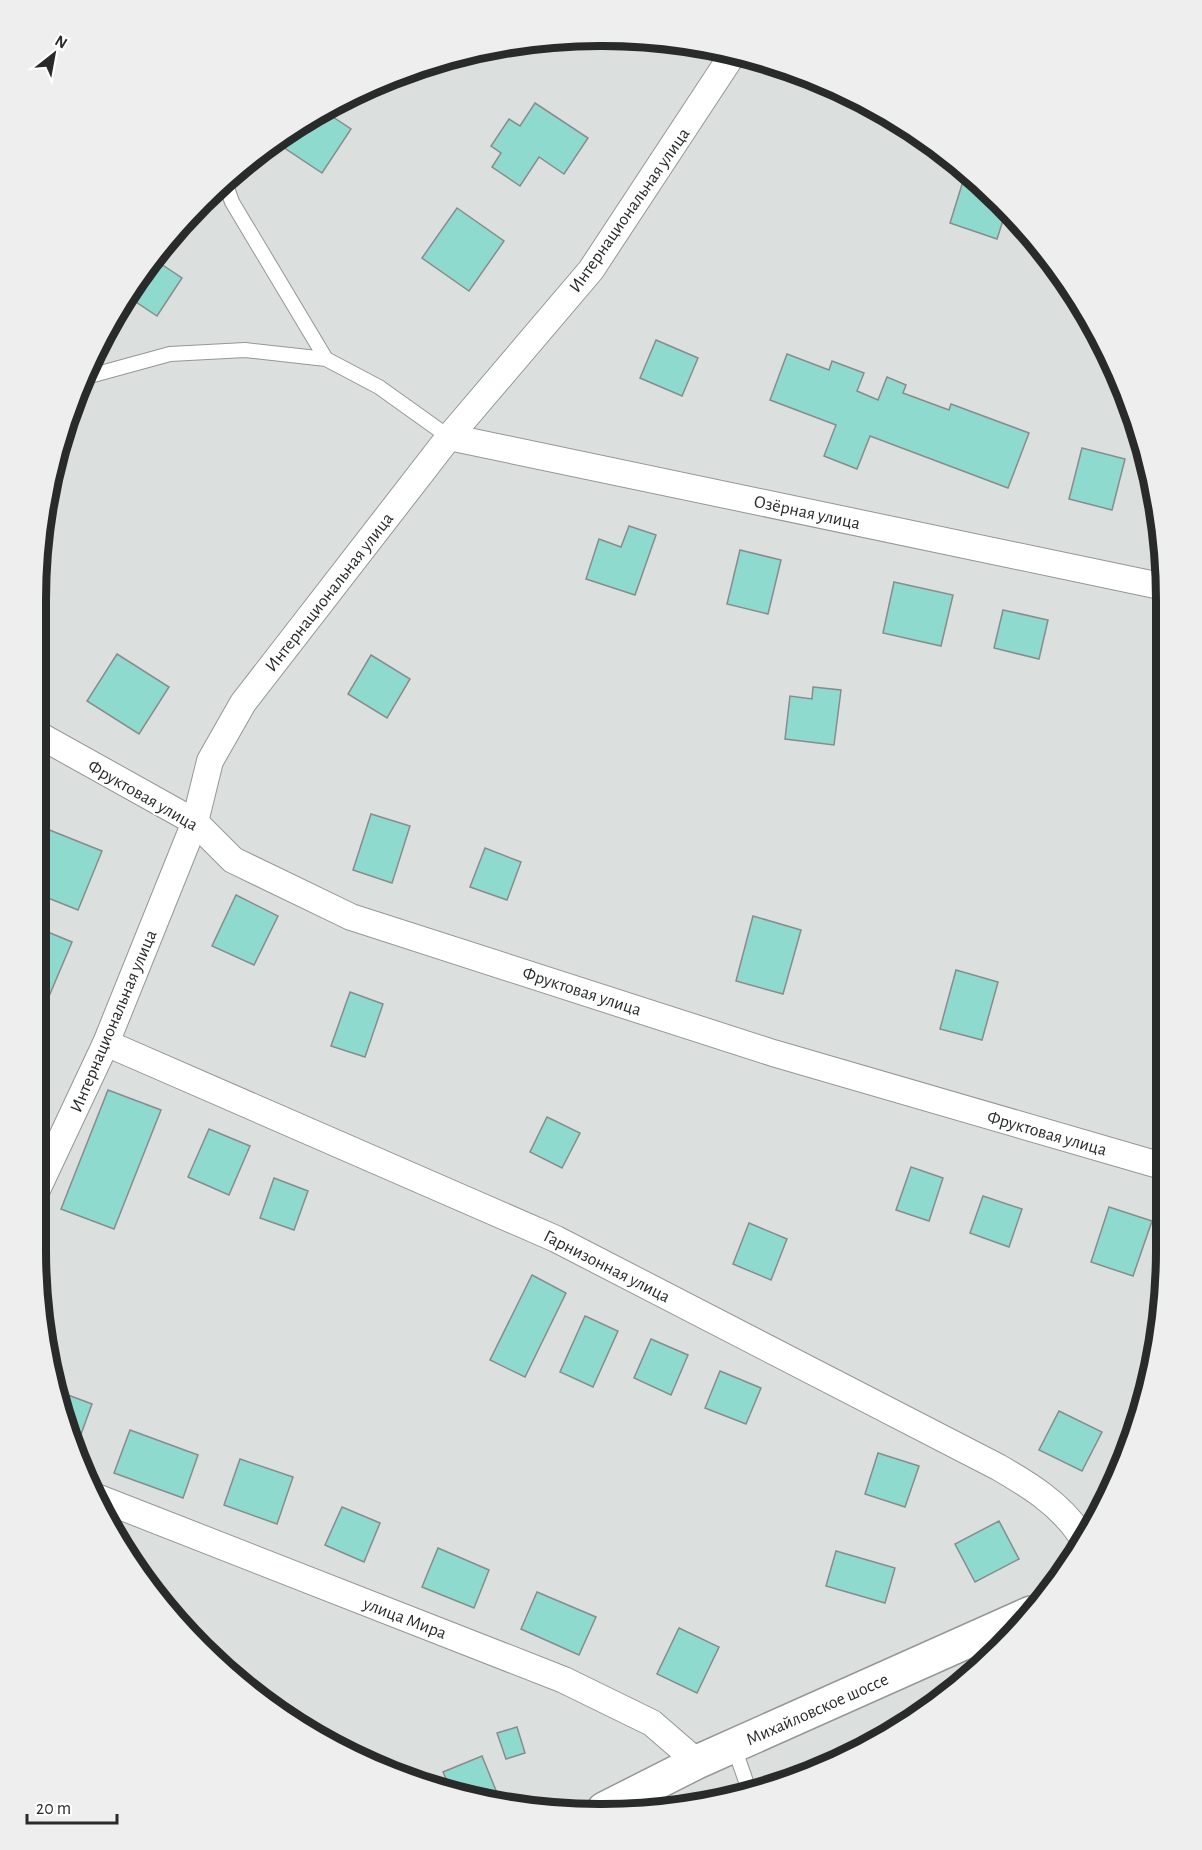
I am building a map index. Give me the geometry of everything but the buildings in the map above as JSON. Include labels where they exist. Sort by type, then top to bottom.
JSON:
[{"type":"main road","name":"Михайловское шоссе","points":[[615,1803],[697,1762],[1011,1622]]},
{"type":"street","name":"Интернациональная улица","points":[[46,1171],[106,1043],[195,822],[210,761],[243,703],[449,438],[591,270],[728,61]]},
{"type":"street","name":"Озёрная улица","points":[[449,438],[1155,585]]},
{"type":"street","name":"Фруктовая улица","points":[[46,739],[195,822],[233,860],[351,917],[773,1053],[1156,1164]]},
{"type":"street","name":"Гарнизонная улица","points":[[106,1043],[556,1239],[998,1467],[1036,1489],[1070,1519],[1078,1531]]},
{"type":"street","name":"улица Мира","points":[[108,1502],[564,1680],[652,1723],[697,1762]]},
{"type":"lane","points":[[228,191],[232,202],[326,359]]},
{"type":"lane","points":[[96,374],[170,354],[244,350],[326,359],[379,387],[449,438]]},
{"type":"lane","points":[[734,1747],[747,1784]]}]
